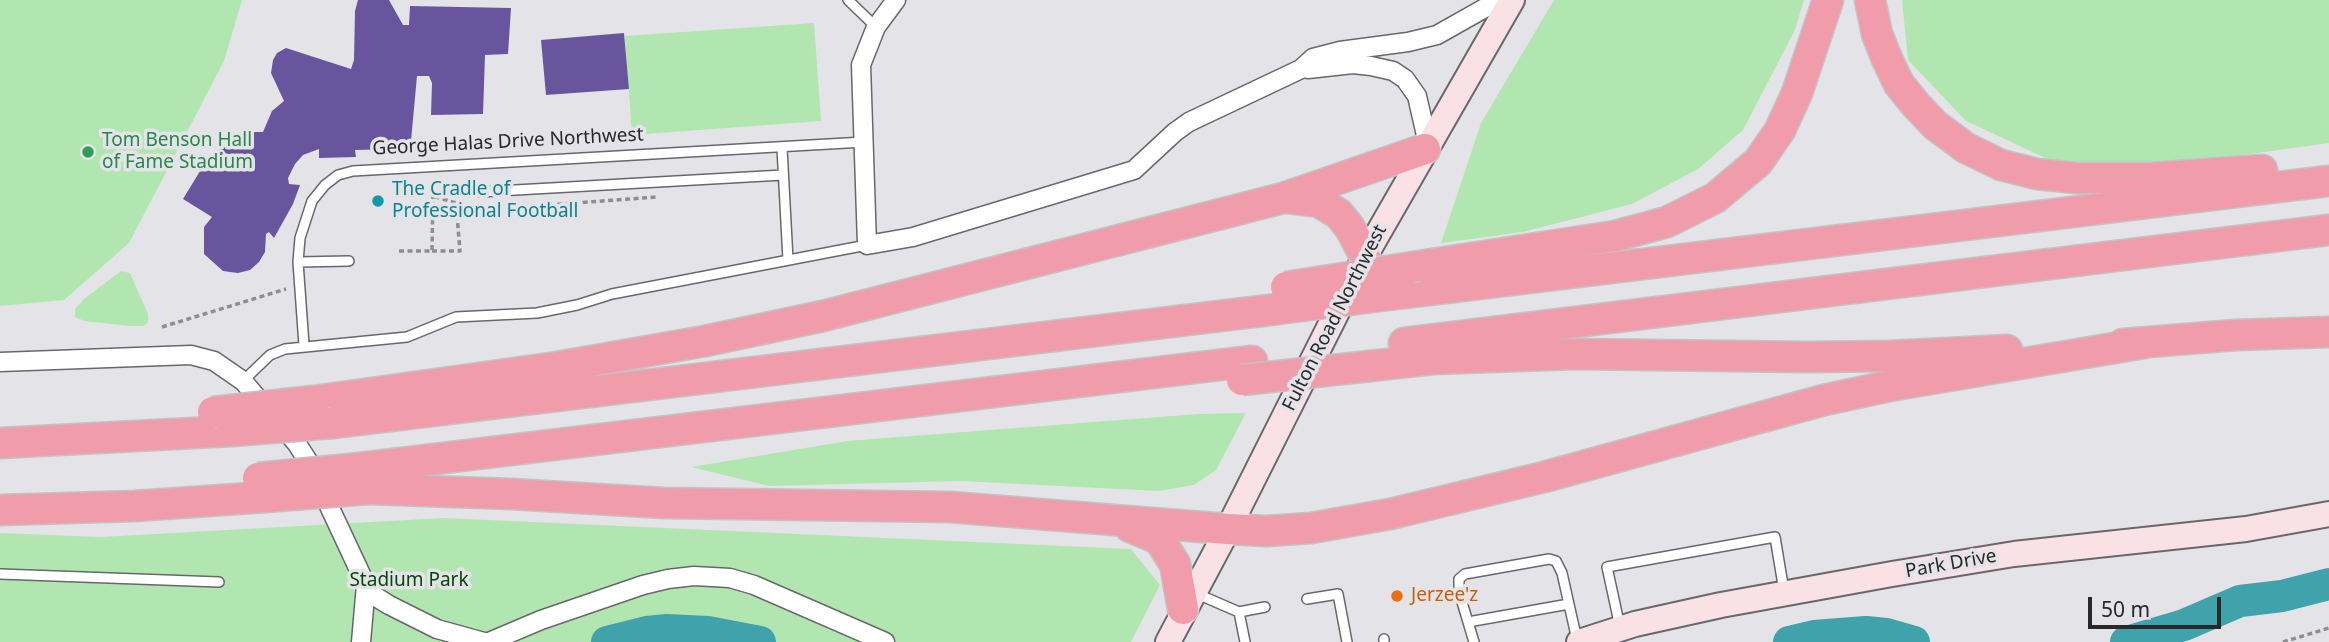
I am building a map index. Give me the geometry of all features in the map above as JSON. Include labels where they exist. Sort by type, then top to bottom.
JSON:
[{"type":"highway","points":[[0,440],[222,422],[1010,341],[1282,298],[1419,266],[1583,242],[1640,230],[1690,211],[1715,198],[1758,162],[1780,130],[1797,93],[1828,0]]},
{"type":"highway","points":[[1870,0],[1877,34],[1886,60],[1899,84],[1935,125],[1966,148],[2001,165],[2037,174],[2077,178],[2150,178],[2329,164]]},
{"type":"highway","points":[[323,412],[705,341],[928,290],[1283,198],[1427,146]]},
{"type":"highway","points":[[1282,298],[1404,293],[2329,181]]},
{"type":"highway","points":[[1283,198],[1319,202],[1339,214],[1365,256]]},
{"type":"highway","points":[[0,510],[135,506],[262,487],[365,478],[1010,390],[1247,371],[1374,356],[2329,230]]},
{"type":"highway","points":[[1374,356],[1889,356],[2144,343],[2288,332],[2329,332]]},
{"type":"highway","points":[[365,478],[512,494],[664,503],[950,507],[1228,529],[1266,531],[1311,528],[1390,514],[1544,477],[1824,400],[1889,386],[2144,343]]},
{"type":"highway","points":[[0,492],[262,487]]},
{"type":"highway","points":[[1116,521],[1159,538],[1175,564],[1188,601]]},
{"type":"main road","name":"Fulton Road Northwest","points":[[1168,642],[1365,256],[1512,0]]},
{"type":"main road","name":"Park Drive","points":[[1578,642],[1721,605],[2014,554],[2246,529],[2329,514]]},
{"type":"street","points":[[896,0],[876,27],[862,65],[867,245],[914,237],[1134,170],[1189,122],[1301,69],[1313,58],[1437,35],[1499,0]]},
{"type":"street","points":[[1389,44],[1389,69]]},
{"type":"street","points":[[1301,69],[1353,64],[1389,69],[1405,79],[1414,91],[1427,146]]},
{"type":"street","points":[[0,362],[191,355],[214,361],[243,381],[297,444],[308,461],[366,585],[373,594],[437,629],[487,642],[541,620],[643,585],[694,576],[730,578],[754,585],[879,640]]},
{"type":"street","points":[[361,642],[366,585]]},
{"type":"lane","points":[[848,0],[876,27]]},
{"type":"lane","name":"George Halas Drive Northwest","points":[[304,345],[298,262],[300,238],[312,201],[338,175],[353,171],[864,142]]},
{"type":"lane","points":[[782,148],[788,260]]},
{"type":"lane","points":[[480,192],[783,175]]},
{"type":"lane","points":[[243,381],[270,355],[285,349],[304,345],[359,343],[407,337],[456,317],[537,313],[612,294],[867,245]]},
{"type":"lane","points":[[298,262],[349,261]]},
{"type":"lane","points":[[1620,629],[1607,567],[1775,537],[1784,594]]},
{"type":"lane","points":[[1474,642],[1459,592],[1459,579],[1465,574],[1549,559],[1556,561],[1562,573],[1578,642]]},
{"type":"lane","points":[[0,575],[219,582]]},
{"type":"lane","points":[[1307,599],[1338,594],[1347,642]]},
{"type":"lane","points":[[1188,601],[1239,612],[1265,607]]},
{"type":"lane","points":[[1468,622],[1569,604]]},
{"type":"lane","points":[[1239,612],[1245,642]]},
{"type":"path","points":[[430,184],[433,196],[432,251]]},
{"type":"path","points":[[399,251],[460,251],[456,203],[433,196]]},
{"type":"path","points":[[481,210],[666,197]]},
{"type":"path","points":[[162,327],[286,289]]},
{"type":"path","points":[[2283,642],[2329,628]]},
{"type":"green space","name":"Tom Benson Hall of Fame Stadium","points":[[0,0],[242,0],[224,61],[129,243],[64,300],[0,306]]},
{"type":"green space","points":[[1554,0],[1804,0],[1795,30],[1743,130],[1698,169],[1632,204],[1523,232],[1441,243],[1481,123]]},
{"type":"green space","points":[[1902,0],[2329,0],[2329,143],[2141,169],[2054,162],[1966,121],[1908,60]]},
{"type":"green space","points":[[814,23],[821,121],[632,135],[625,36]]},
{"type":"green space","points":[[121,271],[130,273],[148,314],[148,322],[144,326],[84,321],[75,317],[75,309],[84,299]]},
{"type":"green space","points":[[1246,413],[1216,470],[1194,485],[1158,491],[962,481],[769,486],[691,467],[847,441],[1198,414]]},
{"type":"green space","name":"Stadium Park","points":[[444,518],[1131,549],[1160,585],[1131,642],[0,642],[0,533],[100,537]]},
{"type":"building","points":[[358,0],[389,0],[403,25],[409,25],[410,6],[511,8],[508,54],[485,55],[483,114],[431,115],[432,83],[429,76],[417,76],[411,141],[400,149],[355,150],[356,157],[319,158],[319,149],[303,155],[288,178],[289,184],[300,185],[293,204],[274,238],[269,232],[266,234],[265,252],[259,262],[250,270],[238,273],[223,271],[204,254],[204,227],[212,217],[183,199],[208,158],[225,162],[220,154],[220,142],[225,134],[263,132],[272,111],[284,101],[271,73],[277,53],[286,48],[351,69]]},
{"type":"building","points":[[624,33],[629,89],[546,95],[541,40]]},
{"type":"waterway","points":[[2126,642],[2184,625],[2240,601],[2282,596],[2329,584]]},
{"type":"waterway","points":[[607,642],[667,630],[708,632],[760,642]]},
{"type":"waterway","points":[[1789,642],[1814,636],[1866,632],[1886,634],[1914,642]]},
{"type":"place","name":"Tom Benson Hall of Fame Stadium","points":[[88,152]]},
{"type":"place","name":"The Cradle of Professional Football","points":[[378,201]]},
{"type":"place","name":"Jerzee'z","points":[[1397,596]]}]
